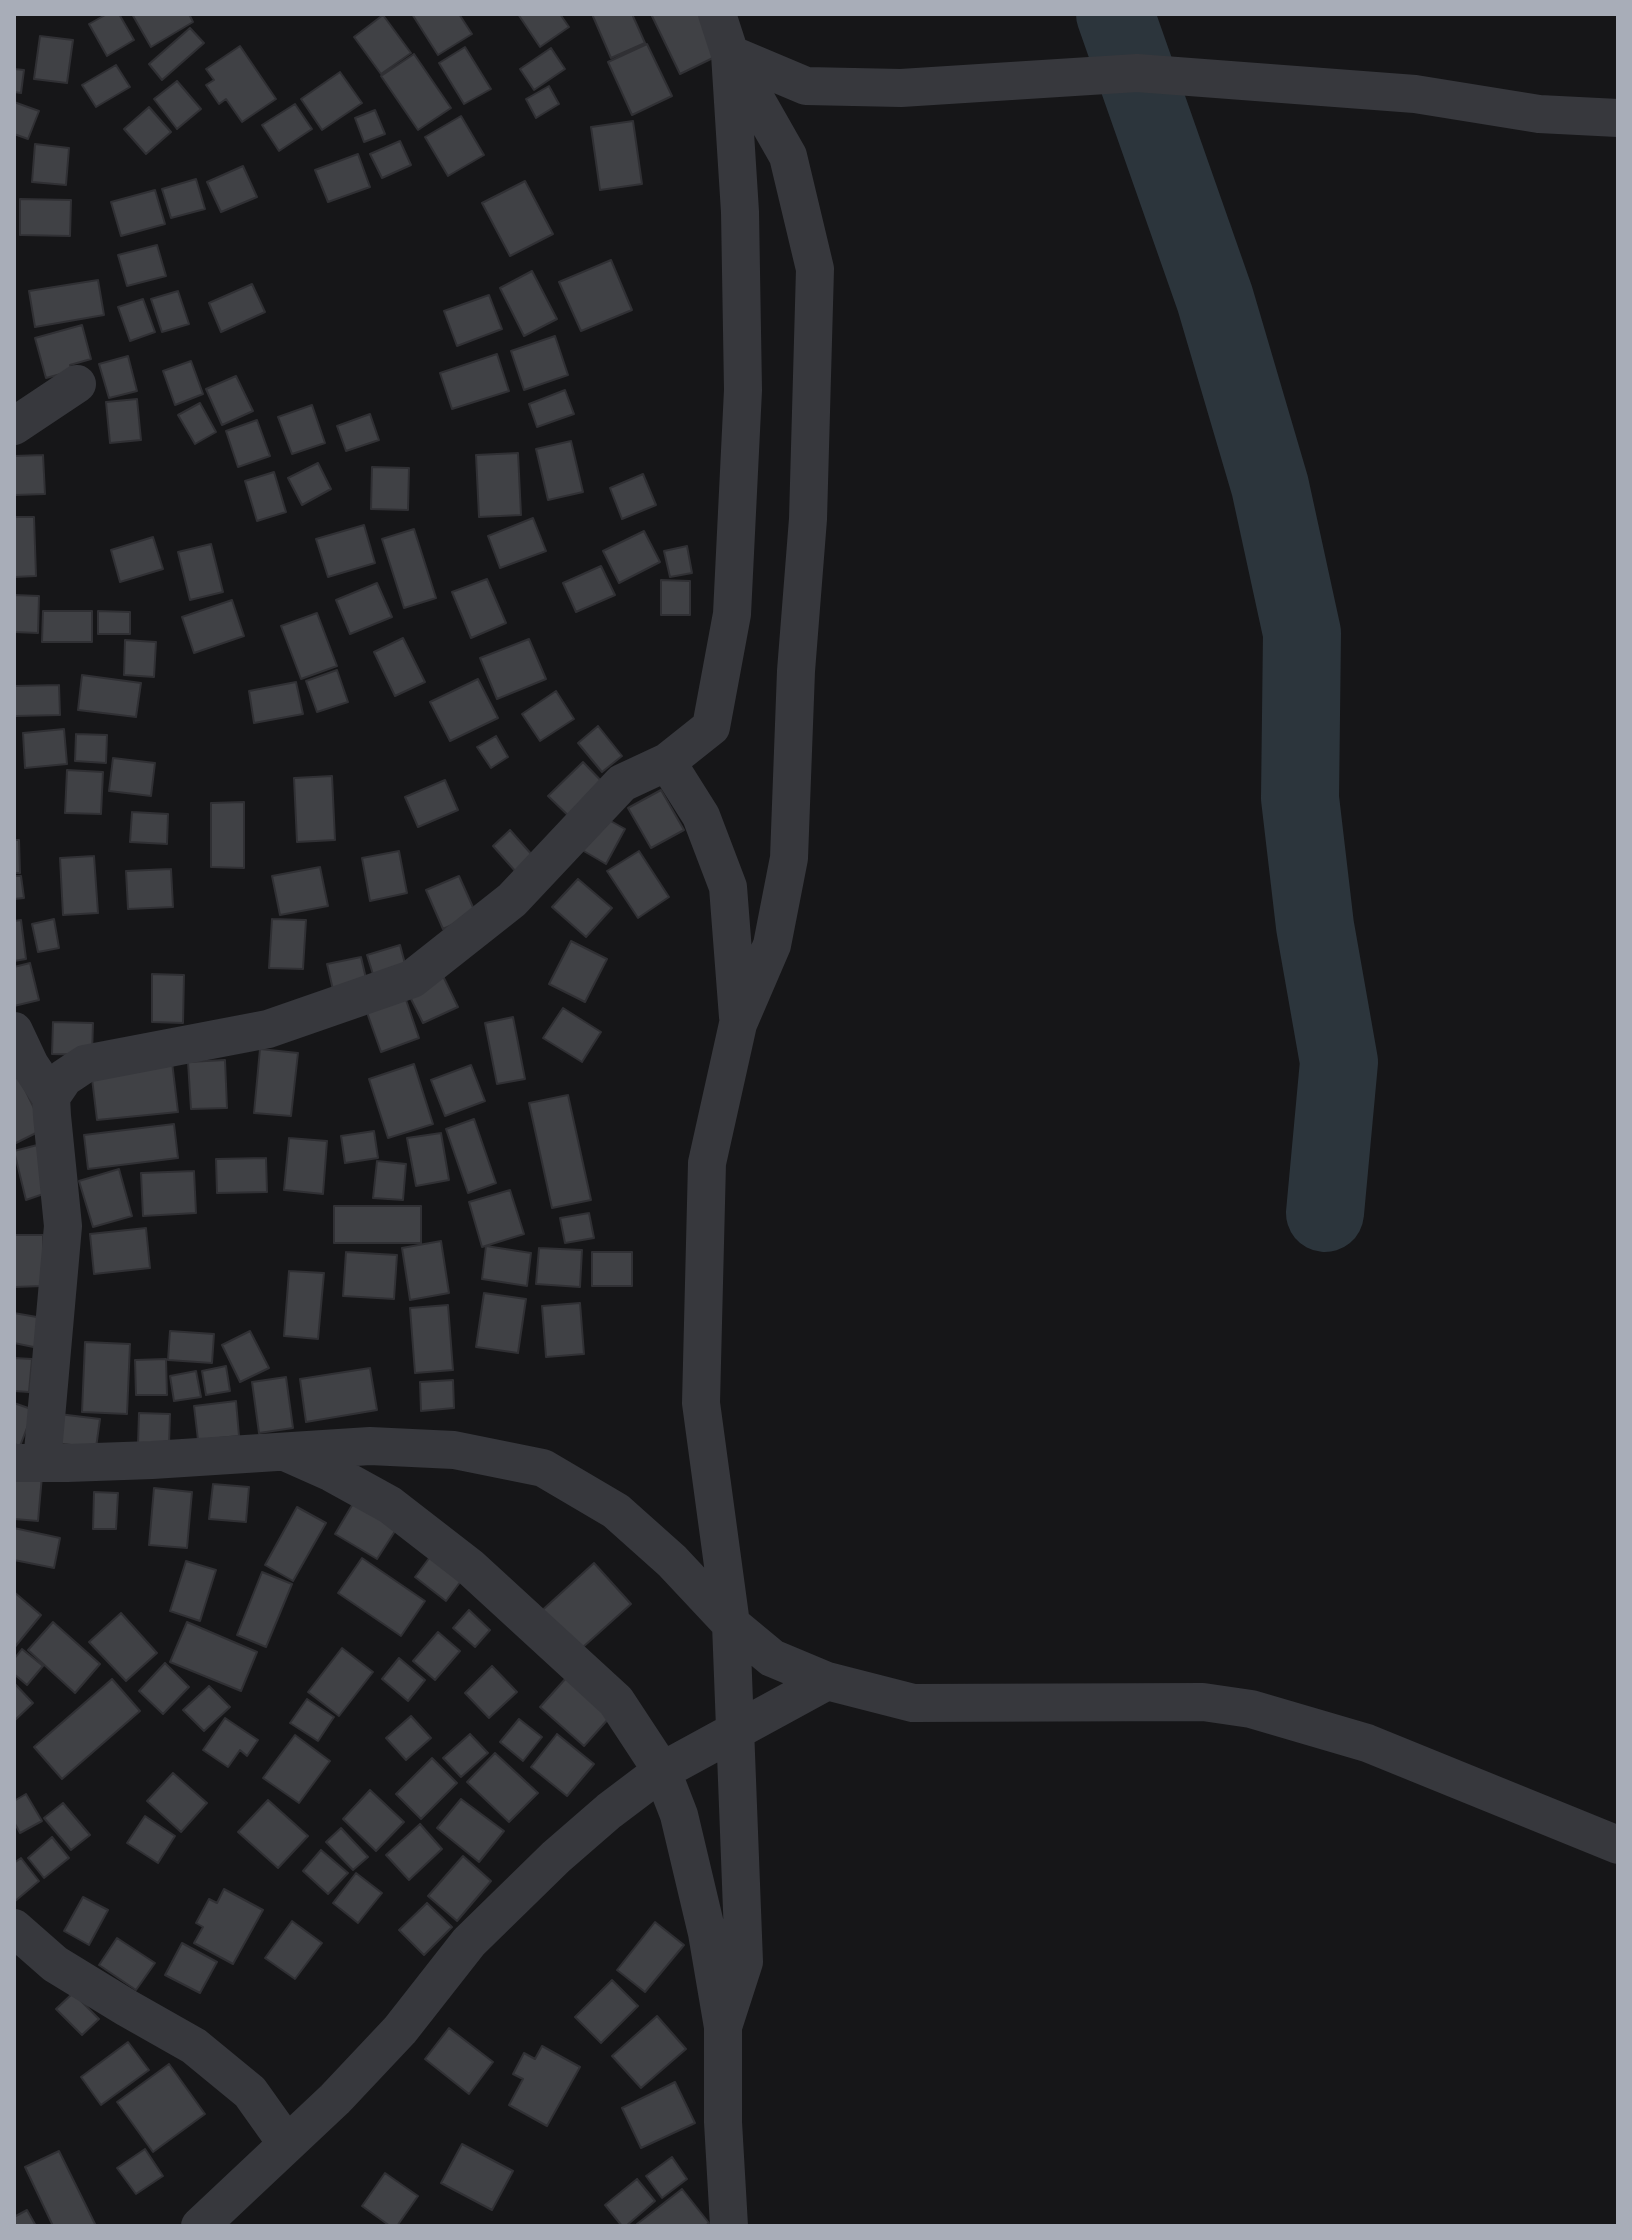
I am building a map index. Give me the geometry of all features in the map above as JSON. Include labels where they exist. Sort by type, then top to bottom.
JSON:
[{"type":"street","points":[[717,14],[730,54],[788,156],[815,269],[808,519],[796,671],[789,858],[772,945],[738,1024],[707,1163],[701,1403],[731,1624],[744,1962],[723,2027]]},
{"type":"street","points":[[730,54],[806,86],[901,88],[1137,73],[1415,94],[1539,114],[1618,118]]},
{"type":"street","points":[[51,1097],[64,1078],[85,1064],[268,1029],[412,979],[512,900],[622,783],[667,762],[711,727],[732,614],[743,390],[740,212],[730,54]]},
{"type":"street","points":[[14,426],[77,384]]},
{"type":"street","points":[[667,762],[701,816],[728,887],[738,1024]]},
{"type":"street","points":[[14,1031],[30,1065],[51,1097],[63,1226],[28,1463],[370,1446],[454,1450],[543,1468],[616,1511],[672,1561],[731,1624],[772,1658],[827,1681],[913,1703],[1203,1702],[1251,1709],[1367,1743],[1618,1845]]},
{"type":"street","points":[[285,1452],[332,1473],[390,1505],[470,1567],[616,1701],[662,1771],[679,1815],[707,1933],[723,2027],[723,2122],[729,2226]]},
{"type":"street","points":[[200,2226],[335,2099],[400,2030],[469,1942],[556,1857],[662,1771],[827,1681]]},
{"type":"street","points":[[14,1928],[55,1964],[194,2046],[250,2092],[287,2144]]},
{"type":"building","points":[[107,14],[119,14],[134,40],[107,56],[89,24]]},
{"type":"building","points":[[132,14],[189,14],[193,22],[151,47]]},
{"type":"building","points":[[412,14],[459,14],[472,34],[438,55]]},
{"type":"building","points":[[518,14],[560,14],[569,27],[540,47]]},
{"type":"building","points":[[592,14],[632,14],[645,43],[611,58]]},
{"type":"building","points":[[651,14],[699,14],[719,55],[680,74]]},
{"type":"building","points":[[383,15],[411,53],[381,74],[354,37]]},
{"type":"building","points":[[190,28],[204,43],[162,80],[149,64]]},
{"type":"building","points":[[40,36],[73,40],[67,83],[34,79]]},
{"type":"building","points":[[647,44],[672,96],[632,115],[608,62]]},
{"type":"building","points":[[240,46],[276,99],[242,122],[226,99],[219,104],[206,85],[214,80],[206,69]]},
{"type":"building","points":[[465,47],[491,89],[464,104],[439,63]]},
{"type":"building","points":[[551,48],[565,69],[534,90],[520,69]]},
{"type":"building","points":[[414,54],[451,108],[418,130],[381,76]]},
{"type":"building","points":[[116,65],[130,87],[96,107],[82,85]]},
{"type":"building","points":[[14,69],[24,70],[21,93],[14,92]]},
{"type":"building","points":[[340,72],[362,103],[322,130],[301,99]]},
{"type":"building","points":[[177,81],[201,109],[177,129],[154,99]]},
{"type":"building","points":[[549,86],[559,104],[536,118],[526,99]]},
{"type":"building","points":[[14,102],[39,111],[28,139],[14,134]]},
{"type":"building","points":[[295,104],[312,129],[279,151],[262,125]]},
{"type":"building","points":[[149,107],[171,132],[146,154],[124,129]]},
{"type":"building","points":[[375,110],[385,134],[364,142],[355,118]]},
{"type":"building","points":[[461,116],[484,155],[448,176],[425,137]]},
{"type":"building","points":[[633,121],[642,184],[600,190],[591,127]]},
{"type":"building","points":[[400,141],[411,165],[382,178],[370,154]]},
{"type":"building","points":[[35,144],[69,148],[66,185],[32,182]]},
{"type":"building","points":[[358,154],[370,187],[328,202],[315,170]]},
{"type":"building","points":[[243,166],[257,197],[221,212],[207,182]]},
{"type":"building","points":[[196,179],[205,209],[171,218],[162,189]]},
{"type":"building","points":[[525,181],[553,234],[510,256],[482,203]]},
{"type":"building","points":[[155,190],[165,224],[121,236],[111,202]]},
{"type":"building","points":[[20,199],[71,200],[70,236],[20,235]]},
{"type":"building","points":[[157,245],[166,276],[127,286],[118,255]]},
{"type":"building","points":[[611,260],[632,310],[581,331],[559,282]]},
{"type":"building","points":[[532,271],[557,319],[524,336],[500,288]]},
{"type":"building","points":[[98,280],[104,315],[35,327],[29,291]]},
{"type":"building","points":[[252,284],[265,312],[221,332],[209,303]]},
{"type":"building","points":[[178,291],[189,324],[162,332],[151,299]]},
{"type":"building","points":[[489,295],[502,329],[457,346],[444,311]]},
{"type":"building","points":[[143,299],[155,332],[130,341],[118,307]]},
{"type":"building","points":[[82,325],[91,359],[70,365],[72,371],[46,378],[35,338]]},
{"type":"building","points":[[555,336],[568,375],[524,390],[511,351]]},
{"type":"building","points":[[497,354],[509,391],[452,409],[440,373]]},
{"type":"building","points":[[128,356],[137,391],[109,398],[99,364]]},
{"type":"building","points":[[191,361],[203,394],[175,405],[163,371]]},
{"type":"building","points":[[236,376],[253,411],[222,425],[206,389]]},
{"type":"building","points":[[565,390],[574,414],[537,427],[529,404]]},
{"type":"building","points":[[137,399],[141,440],[110,443],[106,402]]},
{"type":"building","points":[[200,403],[216,432],[195,444],[178,415]]},
{"type":"building","points":[[312,405],[325,443],[292,454],[278,417]]},
{"type":"building","points":[[370,414],[379,440],[346,451],[337,426]]},
{"type":"building","points":[[257,420],[270,456],[238,467],[226,431]]},
{"type":"building","points":[[571,441],[583,492],[548,500],[536,449]]},
{"type":"building","points":[[518,453],[521,515],[479,517],[476,455]]},
{"type":"building","points":[[43,455],[45,494],[15,495],[14,456]]},
{"type":"building","points":[[318,463],[331,489],[302,505],[288,478]]},
{"type":"building","points":[[372,467],[409,468],[408,510],[371,509]]},
{"type":"building","points":[[274,472],[286,512],[257,521],[245,481]]},
{"type":"building","points":[[643,474],[656,505],[622,519],[610,488]]},
{"type":"building","points":[[14,517],[34,517],[36,576],[14,577]]},
{"type":"building","points":[[533,518],[546,551],[500,568],[488,536]]},
{"type":"building","points":[[364,525],[375,563],[328,577],[316,539]]},
{"type":"building","points":[[414,529],[436,598],[404,608],[382,539]]},
{"type":"building","points":[[644,531],[660,562],[619,583],[603,551]]},
{"type":"building","points":[[153,537],[163,569],[120,582],[111,550]]},
{"type":"building","points":[[211,544],[223,592],[190,600],[178,552]]},
{"type":"building","points":[[687,546],[692,573],[670,577],[664,551]]},
{"type":"building","points":[[601,566],[615,595],[576,612],[563,583]]},
{"type":"building","points":[[487,579],[506,623],[471,638],[452,592]]},
{"type":"building","points":[[661,580],[690,581],[690,615],[661,615]]},
{"type":"building","points":[[377,583],[392,617],[350,634],[336,600]]},
{"type":"building","points":[[14,595],[39,596],[38,633],[14,632]]},
{"type":"building","points":[[232,600],[244,636],[194,653],[182,617]]},
{"type":"building","points":[[43,611],[92,611],[92,642],[42,642]]},
{"type":"building","points":[[98,611],[130,612],[130,634],[98,634]]},
{"type":"building","points":[[317,613],[337,666],[301,679],[281,626]]},
{"type":"building","points":[[403,638],[425,682],[395,696],[374,652]]},
{"type":"building","points":[[529,639],[546,679],[497,699],[480,658]]},
{"type":"building","points":[[125,640],[156,642],[154,677],[124,675]]},
{"type":"building","points":[[337,670],[348,702],[317,712],[306,681]]},
{"type":"building","points":[[82,675],[141,683],[136,717],[78,710]]},
{"type":"building","points":[[478,679],[498,718],[450,741],[430,702]]},
{"type":"building","points":[[296,682],[303,714],[254,723],[249,691]]},
{"type":"building","points":[[59,685],[60,715],[15,716],[14,686]]},
{"type":"building","points":[[556,691],[574,719],[540,741],[522,714]]},
{"type":"building","points":[[598,726],[622,756],[602,772],[578,743]]},
{"type":"building","points":[[64,729],[67,764],[25,768],[23,733]]},
{"type":"building","points":[[76,734],[107,735],[106,763],[75,761]]},
{"type":"building","points":[[496,736],[508,757],[491,768],[477,747]]},
{"type":"building","points":[[113,758],[155,763],[151,796],[109,791]]},
{"type":"building","points":[[583,762],[609,789],[576,823],[548,796]]},
{"type":"building","points":[[67,770],[103,772],[101,814],[65,813]]},
{"type":"building","points":[[332,776],[335,840],[297,842],[294,778]]},
{"type":"building","points":[[445,780],[458,810],[418,827],[405,797]]},
{"type":"building","points":[[661,790],[684,830],[651,848],[628,808]]},
{"type":"building","points":[[244,802],[244,868],[211,867],[211,803]]},
{"type":"building","points":[[132,812],[168,814],[167,844],[130,842]]},
{"type":"building","points":[[600,815],[625,829],[606,864],[582,850]]},
{"type":"building","points":[[510,830],[533,856],[516,872],[493,846]]},
{"type":"building","points":[[14,840],[19,840],[20,873],[14,873]]},
{"type":"building","points":[[399,851],[407,893],[370,901],[362,858]]},
{"type":"building","points":[[639,851],[669,897],[638,918],[607,871]]},
{"type":"building","points":[[94,856],[98,913],[63,915],[60,858]]},
{"type":"building","points":[[320,867],[328,906],[280,915],[272,876]]},
{"type":"building","points":[[171,869],[173,907],[128,909],[126,871]]},
{"type":"building","points":[[14,876],[21,876],[24,898],[14,899]]},
{"type":"building","points":[[459,876],[476,914],[443,929],[426,890]]},
{"type":"building","points":[[578,879],[612,908],[586,937],[552,907]]},
{"type":"building","points":[[54,919],[59,948],[38,952],[32,924]]},
{"type":"building","points":[[272,919],[306,920],[303,969],[269,968]]},
{"type":"building","points":[[21,920],[26,959],[14,961],[14,921]]},
{"type":"building","points":[[571,941],[607,959],[585,1002],[549,984]]},
{"type":"building","points":[[400,945],[408,975],[376,984],[367,955]]},
{"type":"building","points":[[361,957],[368,987],[334,994],[327,964]]},
{"type":"building","points":[[30,963],[39,1000],[14,1006],[14,967]]},
{"type":"building","points":[[152,974],[184,975],[183,1023],[152,1022]]},
{"type":"building","points":[[443,976],[458,1007],[423,1023],[408,993]]},
{"type":"building","points":[[403,991],[419,1038],[381,1052],[364,1004]]},
{"type":"building","points":[[563,1008],[601,1032],[582,1062],[543,1038]]},
{"type":"building","points":[[513,1017],[525,1079],[497,1084],[485,1023]]},
{"type":"building","points":[[53,1022],[93,1023],[92,1055],[52,1054]]},
{"type":"building","points":[[260,1049],[298,1053],[291,1116],[254,1113]]},
{"type":"building","points":[[225,1060],[227,1108],[191,1109],[188,1062]]},
{"type":"building","points":[[172,1062],[178,1112],[97,1120],[91,1070]]},
{"type":"building","points":[[414,1064],[433,1124],[388,1138],[369,1079]]},
{"type":"building","points":[[471,1065],[485,1101],[445,1116],[431,1080]]},
{"type":"building","points":[[19,1077],[44,1129],[14,1144],[14,1079]]},
{"type":"building","points":[[568,1095],[591,1200],[552,1208],[529,1103]]},
{"type":"building","points":[[474,1119],[496,1183],[468,1193],[446,1129]]},
{"type":"building","points":[[174,1124],[178,1158],[88,1169],[84,1135]]},
{"type":"building","points":[[374,1131],[378,1158],[345,1163],[341,1136]]},
{"type":"building","points":[[441,1133],[449,1180],[416,1186],[407,1138]]},
{"type":"building","points":[[289,1138],[327,1141],[323,1194],[284,1190]]},
{"type":"building","points":[[49,1142],[52,1191],[26,1200],[14,1151]]},
{"type":"building","points":[[266,1158],[267,1192],[217,1193],[216,1159]]},
{"type":"building","points":[[377,1161],[406,1164],[403,1200],[373,1198]]},
{"type":"building","points":[[119,1169],[132,1216],[93,1227],[79,1181]]},
{"type":"building","points":[[194,1171],[196,1213],[143,1216],[141,1173]]},
{"type":"building","points":[[510,1190],[524,1234],[482,1247],[469,1202]]},
{"type":"building","points":[[334,1206],[421,1206],[421,1243],[334,1243]]},
{"type":"building","points":[[589,1213],[594,1238],[565,1243],[560,1218]]},
{"type":"building","points":[[146,1228],[150,1268],[94,1274],[90,1234]]},
{"type":"building","points":[[14,1235],[43,1235],[43,1286],[14,1287]]},
{"type":"building","points":[[441,1241],[449,1293],[410,1300],[402,1248]]},
{"type":"building","points":[[486,1246],[531,1253],[527,1286],[482,1279]]},
{"type":"building","points":[[539,1248],[582,1250],[580,1287],[536,1284]]},
{"type":"building","points":[[346,1252],[397,1255],[394,1299],[343,1296]]},
{"type":"building","points":[[592,1252],[632,1252],[632,1286],[592,1286]]},
{"type":"building","points":[[289,1271],[324,1273],[318,1339],[284,1336]]},
{"type":"building","points":[[484,1293],[526,1299],[518,1353],[476,1347]]},
{"type":"building","points":[[580,1303],[584,1354],[546,1357],[542,1306]]},
{"type":"building","points":[[448,1305],[453,1370],[415,1373],[410,1308]]},
{"type":"building","points":[[14,1313],[54,1320],[48,1350],[14,1343]]},
{"type":"building","points":[[170,1331],[214,1334],[212,1363],[168,1360]]},
{"type":"building","points":[[250,1331],[269,1368],[240,1382],[222,1345]]},
{"type":"building","points":[[85,1342],[130,1344],[127,1414],[82,1412]]},
{"type":"building","points":[[14,1358],[32,1359],[29,1392],[14,1391]]},
{"type":"building","points":[[166,1359],[167,1395],[136,1395],[135,1360]]},
{"type":"building","points":[[226,1366],[230,1391],[206,1395],[202,1371]]},
{"type":"building","points":[[370,1368],[377,1410],[306,1422],[300,1379]]},
{"type":"building","points":[[196,1371],[201,1397],[174,1401],[170,1376]]},
{"type":"building","points":[[286,1377],[293,1428],[259,1433],[252,1382]]},
{"type":"building","points":[[453,1380],[454,1408],[421,1411],[420,1382]]},
{"type":"building","points":[[236,1401],[239,1436],[198,1440],[194,1406]]},
{"type":"building","points":[[14,1403],[34,1410],[20,1446],[14,1444]]},
{"type":"building","points":[[139,1413],[170,1414],[169,1445],[138,1444]]},
{"type":"building","points":[[59,1414],[100,1419],[96,1448],[55,1443]]},
{"type":"building","points":[[14,1473],[42,1476],[38,1521],[14,1519]]},
{"type":"building","points":[[213,1484],[249,1487],[246,1522],[209,1519]]},
{"type":"building","points":[[154,1488],[192,1492],[187,1548],[149,1545]]},
{"type":"building","points":[[94,1492],[118,1493],[116,1529],[93,1529]]},
{"type":"building","points":[[354,1502],[397,1528],[377,1559],[335,1534]]},
{"type":"building","points":[[297,1507],[326,1523],[293,1581],[265,1565]]},
{"type":"building","points":[[14,1528],[60,1538],[54,1568],[14,1560]]},
{"type":"building","points":[[433,1553],[464,1577],[446,1601],[415,1577]]},
{"type":"building","points":[[362,1558],[425,1601],[401,1636],[338,1593]]},
{"type":"building","points":[[186,1561],[216,1570],[200,1621],[170,1611]]},
{"type":"building","points":[[594,1563],[631,1604],[573,1656],[537,1615]]},
{"type":"building","points":[[262,1572],[292,1584],[266,1647],[237,1635]]},
{"type":"building","points":[[14,1592],[41,1615],[14,1648]]},
{"type":"building","points":[[469,1610],[490,1630],[475,1647],[453,1628]]},
{"type":"building","points":[[121,1613],[157,1653],[126,1681],[89,1642]]},
{"type":"building","points":[[53,1622],[100,1664],[75,1693],[28,1650]]},
{"type":"building","points":[[187,1622],[257,1652],[241,1691],[170,1662]]},
{"type":"building","points":[[438,1632],[460,1651],[435,1680],[413,1661]]},
{"type":"building","points":[[342,1648],[373,1672],[339,1716],[308,1692]]},
{"type":"building","points":[[22,1649],[43,1666],[27,1685],[14,1674],[14,1659]]},
{"type":"building","points":[[399,1658],[425,1680],[408,1701],[382,1679]]},
{"type":"building","points":[[165,1663],[189,1687],[163,1714],[139,1691]]},
{"type":"building","points":[[492,1666],[517,1692],[489,1718],[465,1693]]},
{"type":"building","points":[[567,1677],[610,1717],[584,1746],[540,1707]]},
{"type":"building","points":[[112,1679],[140,1711],[62,1779],[34,1747]]},
{"type":"building","points":[[14,1683],[33,1703],[14,1721]]},
{"type":"building","points":[[209,1686],[230,1707],[204,1731],[183,1710]]},
{"type":"building","points":[[307,1699],[334,1717],[318,1741],[290,1723]]},
{"type":"building","points":[[411,1716],[431,1738],[406,1760],[386,1738]]},
{"type":"building","points":[[225,1718],[258,1740],[247,1756],[240,1750],[228,1767],[203,1750]]},
{"type":"building","points":[[519,1719],[542,1737],[523,1761],[500,1742]]},
{"type":"building","points":[[470,1734],[488,1753],[461,1777],[443,1758]]},
{"type":"building","points":[[557,1734],[594,1764],[567,1796],[531,1767]]},
{"type":"building","points":[[295,1735],[330,1761],[299,1803],[263,1778]]},
{"type":"building","points":[[495,1753],[538,1793],[509,1822],[467,1782]]},
{"type":"building","points":[[432,1758],[457,1783],[421,1819],[396,1794]]},
{"type":"building","points":[[173,1773],[207,1803],[181,1832],[147,1801]]},
{"type":"building","points":[[370,1790],[404,1822],[376,1851],[343,1819]]},
{"type":"building","points":[[26,1794],[42,1821],[20,1833],[14,1822],[14,1801]]},
{"type":"building","points":[[461,1799],[504,1831],[479,1862],[437,1828]]},
{"type":"building","points":[[268,1800],[308,1836],[278,1868],[238,1832]]},
{"type":"building","points":[[63,1803],[90,1835],[71,1850],[44,1818]]},
{"type":"building","points":[[145,1816],[175,1836],[158,1863],[127,1843]]},
{"type":"building","points":[[420,1824],[442,1849],[409,1880],[386,1855]]},
{"type":"building","points":[[341,1828],[368,1857],[353,1870],[326,1842]]},
{"type":"building","points":[[52,1837],[69,1858],[44,1878],[28,1858]]},
{"type":"building","points":[[321,1850],[348,1873],[328,1894],[303,1871]]},
{"type":"building","points":[[463,1856],[491,1881],[457,1921],[428,1896]]},
{"type":"building","points":[[21,1858],[39,1881],[14,1902],[14,1863]]},
{"type":"building","points":[[356,1873],[382,1893],[358,1923],[333,1903]]},
{"type":"building","points":[[224,1889],[263,1910],[233,1964],[194,1943],[203,1927],[196,1923],[209,1899],[217,1903]]},
{"type":"building","points":[[83,1897],[108,1910],[89,1945],[64,1931]]},
{"type":"building","points":[[427,1903],[452,1927],[424,1955],[399,1930]]},
{"type":"building","points":[[292,1921],[322,1943],[295,1979],[265,1958]]},
{"type":"building","points":[[655,1922],[684,1945],[645,1992],[617,1970]]},
{"type":"building","points":[[117,1938],[155,1963],[136,1990],[99,1965]]},
{"type":"building","points":[[182,1943],[217,1962],[200,1993],[165,1975]]},
{"type":"building","points":[[612,1980],[638,2006],[601,2043],[575,2017]]},
{"type":"building","points":[[73,1993],[99,2019],[82,2035],[56,2009]]},
{"type":"building","points":[[657,2016],[686,2049],[641,2088],[612,2056]]},
{"type":"building","points":[[449,2028],[493,2062],[469,2094],[425,2059]]},
{"type":"building","points":[[128,2042],[149,2070],[101,2105],[81,2077]]},
{"type":"building","points":[[542,2046],[580,2067],[547,2126],[509,2105],[523,2079],[513,2074],[524,2053],[535,2059]]},
{"type":"building","points":[[169,2064],[205,2114],[153,2152],[117,2102]]},
{"type":"building","points":[[675,2082],[695,2123],[641,2148],[622,2108]]},
{"type":"building","points":[[462,2144],[513,2171],[492,2210],[441,2183]]},
{"type":"building","points":[[145,2149],[163,2176],[136,2194],[117,2168]]},
{"type":"building","points":[[59,2151],[96,2226],[53,2226],[25,2167]]},
{"type":"building","points":[[672,2157],[687,2179],[662,2198],[646,2176]]},
{"type":"building","points":[[385,2173],[418,2196],[397,2226],[390,2226],[362,2206]]},
{"type":"building","points":[[637,2179],[655,2201],[626,2226],[622,2226],[605,2205]]},
{"type":"building","points":[[682,2189],[709,2223],[705,2226],[637,2224]]},
{"type":"building","points":[[27,2210],[36,2226],[14,2226],[14,2217]]},
{"type":"waterway","points":[[1115,14],[1215,299],[1270,486],[1302,633],[1300,798],[1315,926],[1339,1062],[1325,1213]]}]
